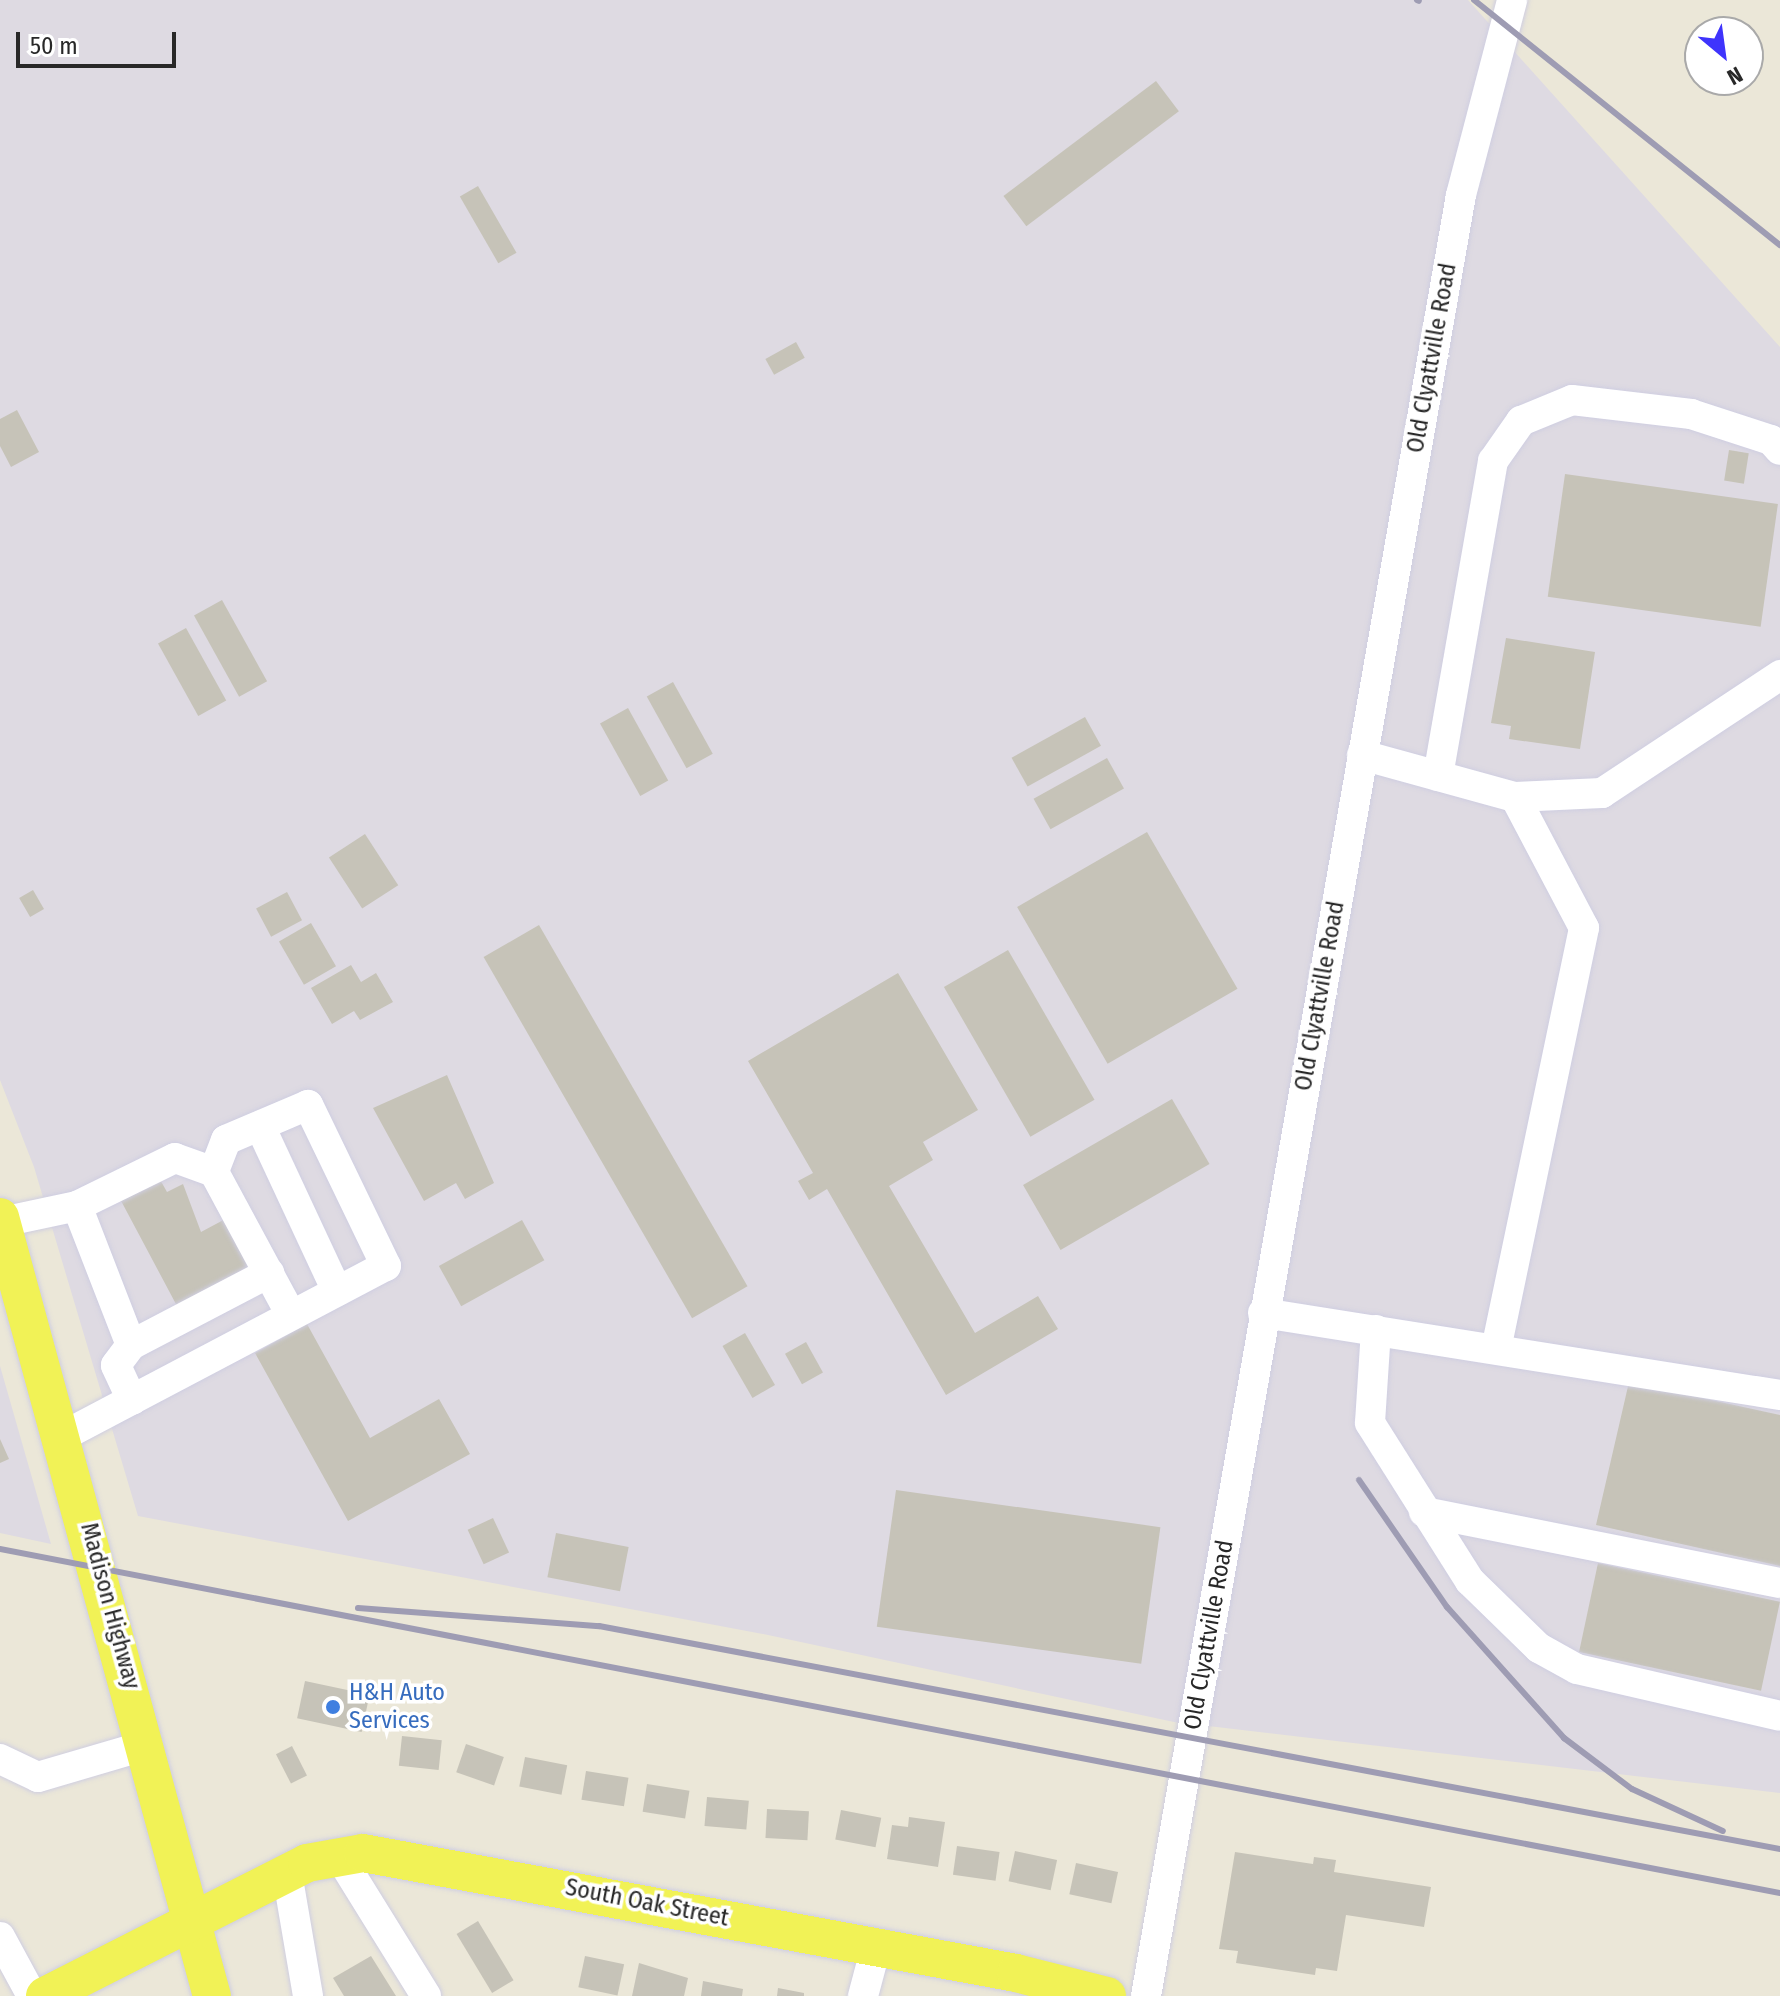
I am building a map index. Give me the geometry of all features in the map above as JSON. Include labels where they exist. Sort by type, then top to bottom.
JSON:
[{"type":"main road","name":"Madison Highway","points":[[1,1220],[196,1918],[212,1996]]},
{"type":"main road","name":"South Oak Street","points":[[45,1996],[287,1873],[338,1854],[436,1863],[876,1947],[1107,1996]]},
{"type":"street","name":"Old Clyattville Road","points":[[1146,1996],[1263,1313],[1461,195],[1512,0]]},
{"type":"street","points":[[1438,776],[1493,461],[1521,421],[1572,400],[1691,414],[1771,440],[1780,450]]},
{"type":"street","points":[[1362,755],[1515,797],[1602,793],[1780,675]]},
{"type":"street","points":[[1496,1348],[1584,928],[1515,797]]},
{"type":"street","points":[[63,1436],[386,1266],[308,1105],[226,1140],[214,1172]]},
{"type":"street","points":[[260,1126],[337,1291]]},
{"type":"street","points":[[1,1220],[77,1206],[175,1158],[214,1172],[291,1315]]},
{"type":"street","points":[[77,1206],[131,1345]]},
{"type":"street","points":[[132,1400],[116,1365],[131,1345],[269,1273]]},
{"type":"street","points":[[1263,1313],[1780,1395]]},
{"type":"street","points":[[1376,1330],[1370,1423],[1470,1581],[1539,1648],[1577,1669],[1780,1716]]},
{"type":"street","points":[[1424,1512],[1780,1583]]},
{"type":"street","points":[[0,1759],[38,1777],[147,1745]]},
{"type":"street","points":[[338,1854],[426,1996]]},
{"type":"street","points":[[287,1873],[296,1993]]},
{"type":"street","points":[[0,1937],[32,1996]]},
{"type":"street","points":[[863,1996],[876,1947]]},
{"type":"shaded area","points":[[0,0],[1468,0],[1780,347],[1780,1793],[1174,1722],[768,1635],[138,1516],[34,1167],[0,1080]]},
{"type":"shaded area","points":[[0,1366],[51,1544],[0,1533]]},
{"type":"building","points":[[1156,81],[1179,111],[1026,226],[1003,196]]},
{"type":"building","points":[[478,186],[516,253],[498,263],[460,197]]},
{"type":"building","points":[[796,342],[805,358],[774,375],[765,359]]},
{"type":"building","points":[[17,410],[39,452],[11,467],[0,446],[0,419]]},
{"type":"building","points":[[1729,450],[1749,453],[1744,484],[1724,481]]},
{"type":"building","points":[[1565,474],[1778,504],[1761,627],[1548,597]]},
{"type":"building","points":[[222,600],[267,681],[239,697],[194,616]]},
{"type":"building","points":[[186,628],[226,701],[198,716],[158,644]]},
{"type":"building","points":[[1506,638],[1595,652],[1580,749],[1509,739],[1511,726],[1491,723]]},
{"type":"building","points":[[673,682],[713,754],[687,768],[647,697]]},
{"type":"building","points":[[628,708],[668,781],[640,796],[600,724]]},
{"type":"building","points":[[1085,717],[1101,746],[1028,787],[1012,758]]},
{"type":"building","points":[[1107,758],[1124,789],[1051,829],[1034,799]]},
{"type":"building","points":[[1147,832],[1238,989],[1108,1064],[1017,907]]},
{"type":"building","points":[[365,834],[398,885],[362,909],[329,857]]},
{"type":"building","points":[[33,890],[44,909],[30,917],[19,898]]},
{"type":"building","points":[[287,892],[302,920],[271,937],[256,908]]},
{"type":"building","points":[[311,923],[336,966],[304,985],[279,942]]},
{"type":"building","points":[[539,925],[748,1286],[692,1318],[484,957]]},
{"type":"building","points":[[1008,950],[1094,1100],[1030,1137],[944,987]]},
{"type":"building","points":[[351,965],[361,982],[376,973],[393,1002],[360,1020],[354,1011],[332,1024],[311,988]]},
{"type":"building","points":[[898,973],[978,1110],[923,1142],[933,1160],[889,1186],[975,1333],[1038,1296],[1058,1329],[946,1395],[827,1189],[809,1200],[798,1181],[813,1173],[748,1061]]},
{"type":"building","points":[[447,1075],[494,1183],[465,1199],[456,1183],[424,1201],[373,1108]]},
{"type":"building","points":[[1172,1099],[1210,1164],[1061,1250],[1023,1185]]},
{"type":"building","points":[[158,1176],[167,1192],[183,1184],[201,1232],[229,1217],[254,1265],[177,1306],[119,1197]]},
{"type":"building","points":[[522,1220],[544,1260],[461,1306],[439,1266]]},
{"type":"building","points":[[307,1324],[370,1438],[439,1399],[470,1454],[348,1521],[255,1353]]},
{"type":"building","points":[[745,1333],[775,1385],[752,1398],[722,1346]]},
{"type":"building","points":[[806,1342],[823,1373],[802,1384],[785,1354]]},
{"type":"building","points":[[1629,1382],[1780,1415],[1780,1566],[1596,1525]]},
{"type":"building","points":[[0,1439],[9,1459],[0,1463]]},
{"type":"building","points":[[896,1490],[1160,1527],[1141,1664],[877,1627]]},
{"type":"building","points":[[493,1518],[509,1552],[484,1564],[468,1530]]},
{"type":"building","points":[[556,1533],[629,1547],[620,1591],[547,1577]]},
{"type":"building","points":[[1598,1563],[1780,1602],[1761,1691],[1579,1652]]},
{"type":"building","name":"H&H Auto Services","points":[[305,1681],[370,1695],[362,1732],[297,1718]]},
{"type":"building","points":[[402,1736],[442,1740],[439,1770],[399,1766]]},
{"type":"building","points":[[466,1744],[504,1757],[494,1785],[456,1772]]},
{"type":"building","points":[[292,1746],[307,1775],[291,1784],[276,1754]]},
{"type":"building","points":[[525,1757],[567,1765],[561,1795],[519,1786]]},
{"type":"building","points":[[586,1771],[628,1778],[624,1806],[581,1800]]},
{"type":"building","points":[[647,1784],[689,1791],[685,1818],[643,1812]]},
{"type":"building","points":[[707,1797],[749,1801],[746,1830],[704,1826]]},
{"type":"building","points":[[767,1809],[809,1811],[807,1840],[765,1838]]},
{"type":"building","points":[[841,1810],[881,1818],[876,1847],[835,1839]]},
{"type":"building","points":[[909,1817],[945,1822],[938,1867],[887,1859],[892,1825],[908,1827]]},
{"type":"building","points":[[957,1846],[1000,1852],[996,1881],[953,1875]]},
{"type":"building","points":[[1015,1851],[1057,1860],[1051,1890],[1009,1881]]},
{"type":"building","points":[[1235,1852],[1313,1864],[1314,1857],[1336,1860],[1334,1872],[1431,1887],[1424,1927],[1346,1915],[1337,1971],[1316,1968],[1315,1975],[1236,1963],[1238,1951],[1219,1949]]},
{"type":"building","points":[[1076,1863],[1118,1872],[1111,1903],[1069,1894]]},
{"type":"building","points":[[478,1921],[514,1980],[492,1993],[457,1934]]},
{"type":"building","points":[[371,1956],[396,1996],[344,1996],[333,1978]]},
{"type":"building","points":[[585,1956],[624,1964],[617,1996],[578,1987]]},
{"type":"building","points":[[639,1963],[688,1978],[684,1996],[632,1996]]},
{"type":"building","points":[[703,1981],[743,1989],[742,1996],[701,1996]]},
{"type":"building","points":[[778,1988],[804,1993],[804,1996],[777,1996]]},
{"type":"railway","points":[[1474,0],[1780,245]]},
{"type":"railway","points":[[1359,1480],[1447,1607],[1564,1738],[1632,1789],[1723,1831]]},
{"type":"railway","points":[[0,1549],[1780,1893]]},
{"type":"railway","points":[[358,1608],[599,1626],[1780,1849]]},
{"type":"place","name":"H&H Auto Services","points":[[333,1707]]}]
